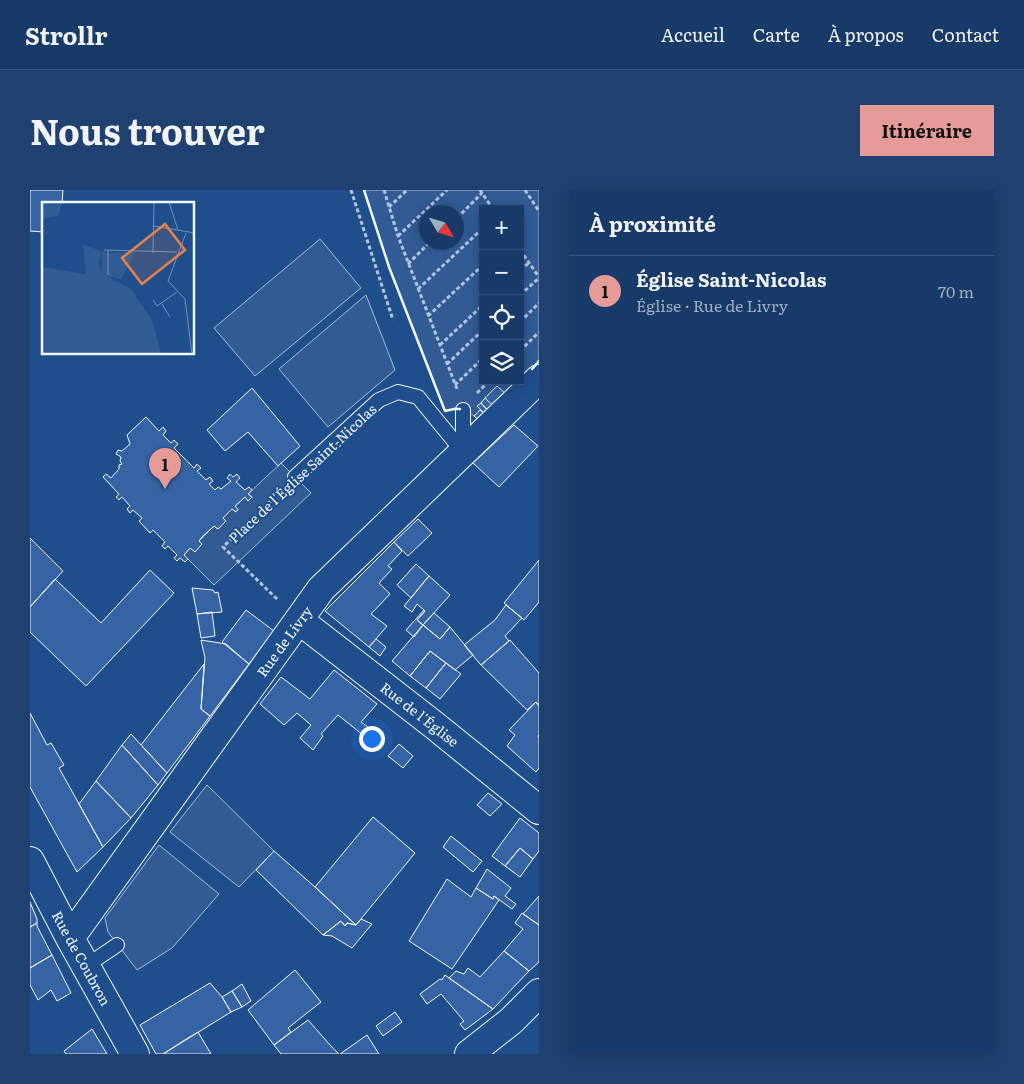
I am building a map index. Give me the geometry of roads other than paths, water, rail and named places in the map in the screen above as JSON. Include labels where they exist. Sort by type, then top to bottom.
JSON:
[{"type":"street","name":"Rue de Livry","points":[[70,938],[321,588],[539,379]]},
{"type":"street","name":"Rue de l'Église","points":[[299,620],[539,810]]},
{"type":"street","name":"Rue de Coubron","points":[[30,861],[70,938],[135,1054]]},
{"type":"street","points":[[469,1054],[511,1021],[539,993]]},
{"type":"lane","name":"Place de l'Église Saint-Nicolas","points":[[295,477],[379,400],[398,392],[418,397],[463,452]]},
{"type":"lane","points":[[463,410],[463,452]]},
{"type":"lane","points":[[86,966],[117,945]]},
{"type":"place","name":"Église Saint-Nicolas","points":[[165,489]]}]
